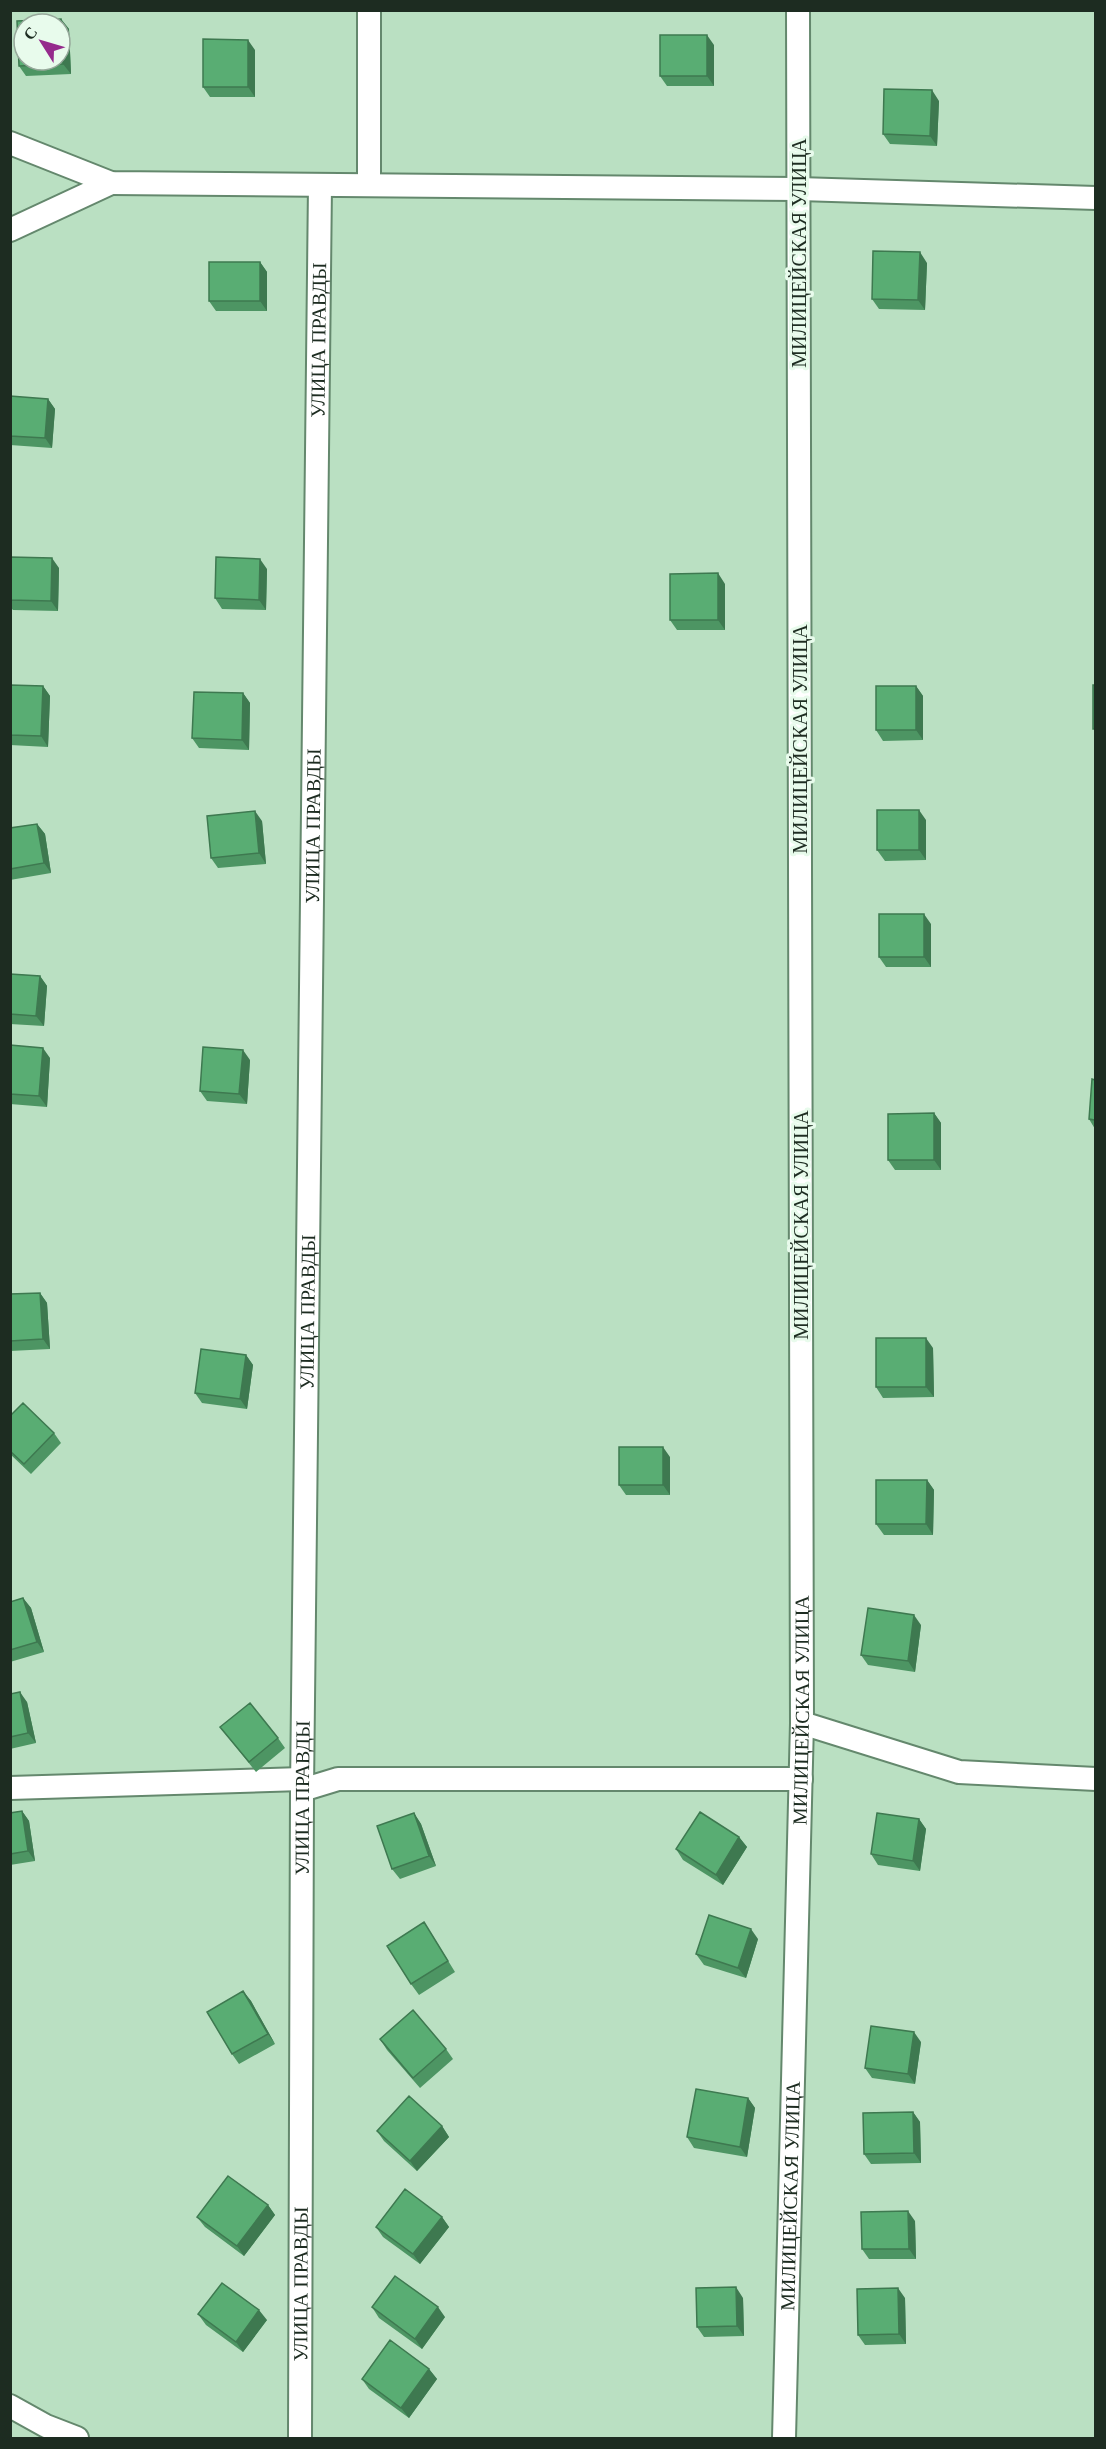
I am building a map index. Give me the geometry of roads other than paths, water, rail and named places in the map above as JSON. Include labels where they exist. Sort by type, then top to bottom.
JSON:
[{"type":"street","points":[[369,10],[369,185]]},
{"type":"street","name":"МИЛИЦЕЙСКАЯ УЛИЦА","points":[[784,2439],[802,1723],[798,10]]},
{"type":"street","points":[[10,143],[111,183],[799,189],[1095,198]]},
{"type":"street","points":[[10,230],[111,183]]},
{"type":"street","name":"УЛИЦА ПРАВДЫ","points":[[300,2439],[302,1784],[320,185]]},
{"type":"street","points":[[802,1723],[959,1772],[1095,1779]]},
{"type":"street","points":[[10,1788],[302,1784],[338,1779],[801,1779]]},
{"type":"street","points":[[10,2406],[46,2426],[77,2439]]}]
